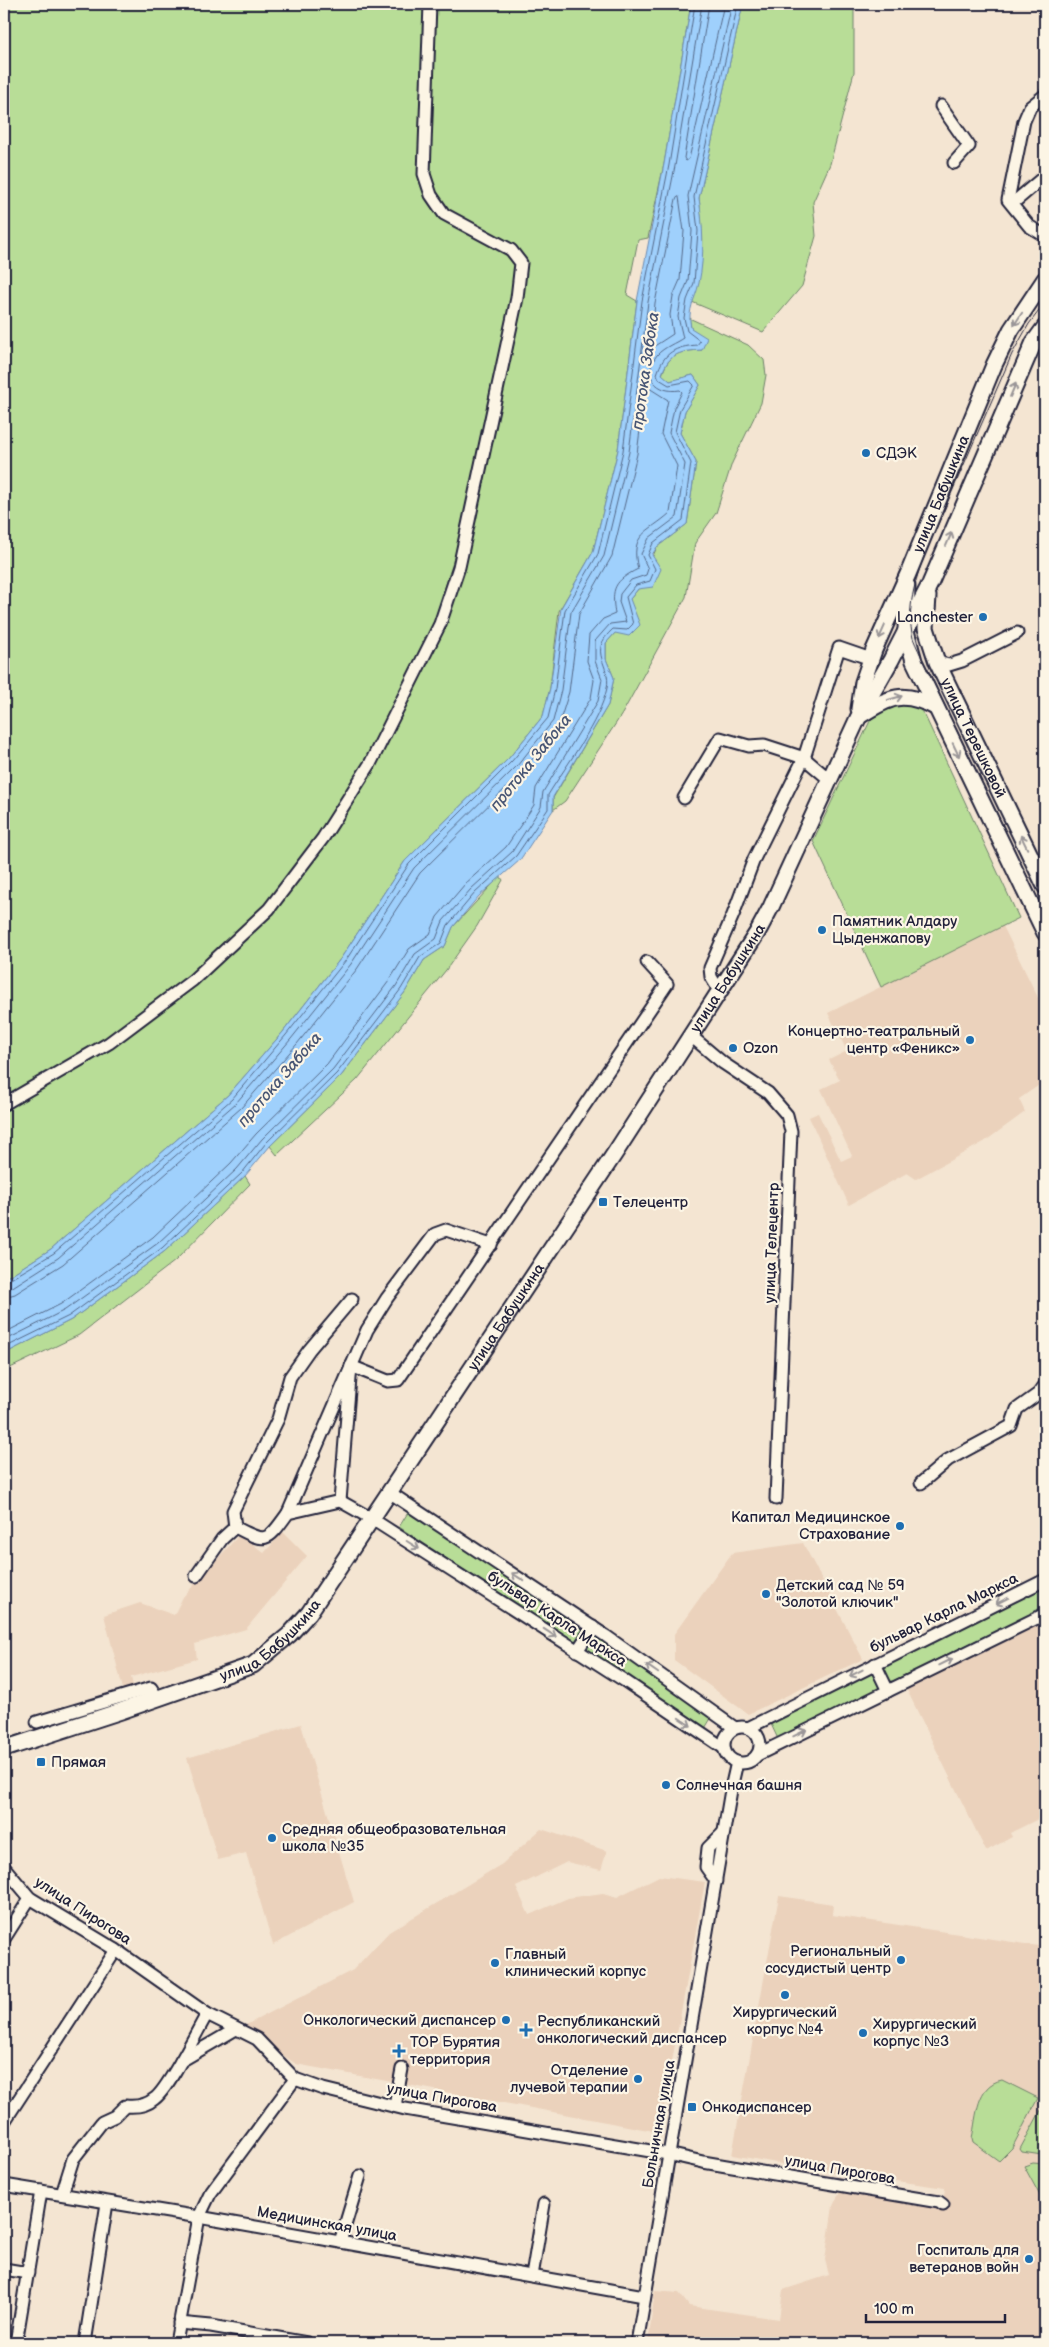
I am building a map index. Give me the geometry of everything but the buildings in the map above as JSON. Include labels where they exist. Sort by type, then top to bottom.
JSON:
[{"type":"main road","name":"улица Бабушкина","points":[[858,718],[863,682],[871,659],[994,365],[1011,330],[1045,279]]},
{"type":"main road","name":"улица Бабушкина","points":[[4,1749],[237,1671],[266,1656],[309,1613],[691,1036],[772,907],[858,718],[891,660],[930,584],[1034,342],[1045,327]]},
{"type":"main road","name":"улица Терешковой","points":[[908,574],[905,605],[906,631],[914,661],[1043,923]]},
{"type":"main road","name":"улица Терешковой","points":[[930,584],[926,621],[939,664],[1045,886]]},
{"type":"main road","points":[[871,659],[939,664]]},
{"type":"main road","points":[[858,718],[879,704],[899,696],[912,696],[935,707]]},
{"type":"street","points":[[4,1104],[109,1043],[193,980],[269,909],[323,838],[370,764],[440,624],[459,567],[517,298],[521,264],[511,250],[444,214],[431,195],[424,174],[430,4]]},
{"type":"street","points":[[1045,96],[1030,107],[1024,121],[1008,200],[1029,226],[1045,236]]},
{"type":"street","points":[[941,106],[969,146],[954,163]]},
{"type":"street","points":[[1012,204],[1045,176]]},
{"type":"street","points":[[939,664],[949,665],[962,661],[1017,633]]},
{"type":"street","points":[[719,990],[711,977],[710,968],[754,859],[804,758],[839,648],[871,659]]},
{"type":"street","points":[[684,798],[720,738],[749,746],[764,745],[804,758],[830,780]]},
{"type":"street","points":[[351,1366],[388,1381],[398,1380],[667,984],[647,962]]},
{"type":"street","name":"улица Телецентр","points":[[691,1036],[722,1062],[768,1093],[788,1115],[791,1131],[776,1499]]},
{"type":"street","points":[[235,1527],[258,1539],[267,1537],[274,1532],[288,1513],[367,1330],[387,1298],[435,1234],[446,1230],[491,1245]]},
{"type":"street","points":[[235,1527],[233,1511],[278,1418],[290,1377],[309,1350],[352,1299]]},
{"type":"street","points":[[288,1513],[340,1501],[351,1366]]},
{"type":"street","points":[[921,1483],[948,1460],[1011,1426],[1017,1409],[1038,1394],[1045,1385]]},
{"type":"street","name":"бульвар Карла Маркса","points":[[389,1492],[593,1628],[735,1728]]},
{"type":"street","name":"бульвар Карла Маркса","points":[[340,1501],[372,1519],[724,1748]]},
{"type":"street","points":[[196,1576],[222,1539],[235,1527]]},
{"type":"street","name":"бульвар Карла Маркса","points":[[748,1728],[1045,1580]]},
{"type":"street","points":[[756,1755],[759,1740],[754,1731],[748,1728],[735,1728],[727,1734],[724,1748],[729,1757],[737,1762],[748,1762],[756,1755],[1045,1614]]},
{"type":"street","points":[[577,1651],[593,1628]]},
{"type":"street","points":[[875,1664],[888,1691]]},
{"type":"street","points":[[37,1722],[151,1688],[158,1699]]},
{"type":"street","name":"Больничная улица","points":[[637,2343],[716,1880],[706,1867],[708,1848],[723,1833],[737,1762]]},
{"type":"street","name":"улица Пирогова","points":[[4,1866],[30,1898],[116,1950],[207,2014],[257,2038],[295,2078],[323,2089],[395,2106],[668,2154],[703,2162],[939,2202],[942,2205]]},
{"type":"street","points":[[4,1939],[30,1898]]},
{"type":"street","points":[[4,2122],[116,1950]]},
{"type":"street","points":[[62,2194],[73,2159],[102,2122],[115,2116],[125,2106],[136,2107],[155,2099],[207,2014]]},
{"type":"street","points":[[179,2062],[236,2029]]},
{"type":"street","points":[[395,2106],[402,2069]]},
{"type":"street","points":[[176,2343],[200,2217],[210,2194],[295,2078]]},
{"type":"street","points":[[340,2242],[360,2176]]},
{"type":"street","name":"Медицинская улица","points":[[4,2185],[200,2217],[644,2296]]},
{"type":"street","points":[[16,2343],[41,2191]]},
{"type":"street","points":[[85,2343],[107,2203]]},
{"type":"street","points":[[532,2276],[544,2204]]},
{"type":"street","points":[[4,2269],[28,2273]]},
{"type":"street","points":[[179,2323],[211,2326],[307,2343]]},
{"type":"shaded area","points":[[1003,926],[1045,1012],[1045,1081],[1019,1099],[1025,1112],[984,1142],[916,1179],[907,1173],[849,1205],[809,1117],[818,1113],[841,1161],[852,1156],[821,1089],[840,1080],[829,1060],[847,1051],[828,1013]]},
{"type":"shaded area","points":[[283,1532],[307,1556],[246,1629],[195,1644],[197,1659],[131,1677],[133,1686],[123,1689],[104,1615],[140,1603],[174,1615],[183,1597],[240,1534],[264,1553]]},
{"type":"shaded area","name":"Детский сад № 59 \"Золотой ключик\"","points":[[803,1543],[863,1659],[748,1714],[674,1660],[674,1634],[732,1553]]},
{"type":"shaded area","points":[[1045,1621],[1045,1819],[1038,1819],[1010,1833],[1012,1837],[986,1851],[906,1688]]},
{"type":"shaded area","name":"Средняя общеобразовательная школа №35","points":[[301,1724],[354,1902],[273,1945],[246,1853],[218,1860],[187,1758]]},
{"type":"shaded area","name":"Республиканский онкологический диспансер","points":[[541,1829],[607,1851],[601,1870],[567,1862],[516,1887],[529,1915],[568,1898],[603,1893],[617,1897],[659,1876],[705,1882],[659,2132],[296,2064],[242,2027],[353,1970],[389,1932],[502,1864]]},
{"type":"shaded area","points":[[779,1896],[833,1904],[832,1915],[1045,1947],[1045,2343],[648,2343],[655,2291],[679,2293],[689,2306],[779,2319],[783,2290],[829,2275],[825,2260],[833,2206],[842,2187],[929,2204],[929,2208],[942,2209],[945,2188],[793,2166],[732,2155]]},
{"type":"green space","points":[[4,4],[691,4],[664,164],[648,238],[638,240],[627,295],[637,301],[618,450],[593,552],[559,611],[550,688],[543,716],[509,758],[405,861],[341,958],[283,1032],[228,1095],[51,1249],[4,1279]]},
{"type":"green space","points":[[743,4],[854,4],[854,72],[830,164],[813,202],[816,236],[802,286],[763,332],[692,302],[699,277],[702,250],[699,198]]},
{"type":"green space","points":[[689,318],[748,345],[764,360],[766,375],[761,403],[732,463],[716,513],[695,543],[686,597],[622,714],[565,801],[553,810],[553,798],[608,705],[614,678],[606,659],[606,643],[615,633],[657,547],[687,524],[696,462],[680,433],[685,411],[700,385],[693,375],[670,381],[662,375],[668,362],[676,355],[687,351],[702,350],[691,328]]},
{"type":"green space","points":[[891,704],[916,705],[925,716],[1019,918],[881,987],[813,841],[870,721],[880,710]]},
{"type":"green space","points":[[500,876],[503,880],[477,926],[446,970],[357,1080],[277,1155],[270,1146],[341,1076],[405,992],[424,960],[445,946],[453,927]]},
{"type":"green space","points":[[245,1176],[250,1184],[175,1261],[79,1335],[4,1371],[4,1354],[71,1320],[165,1251]]},
{"type":"green space","points":[[409,1511],[585,1628],[576,1642],[573,1642],[399,1527]]},
{"type":"green space","points":[[1045,1585],[1045,1607],[890,1682],[882,1667]]},
{"type":"green space","points":[[594,1635],[713,1715],[704,1730],[586,1652],[585,1647]]},
{"type":"green space","points":[[872,1672],[879,1685],[878,1689],[778,1739],[770,1722]]},
{"type":"green space","points":[[1002,2080],[1038,2098],[1012,2148],[999,2161],[973,2142],[972,2138],[982,2095],[993,2083]]},
{"type":"green space","points":[[1045,2103],[1045,2153],[1042,2155],[1022,2152],[1020,2149]]},
{"type":"green space","points":[[1033,2163],[1045,2164],[1045,2205],[1024,2166]]},
{"type":"water","name":"протока Забока","points":[[691,4],[743,4],[699,198],[703,251],[699,283],[691,310],[690,321],[691,328],[707,338],[702,350],[682,352],[672,357],[662,374],[670,381],[693,375],[700,385],[685,411],[680,433],[696,462],[687,524],[657,547],[652,555],[661,569],[653,587],[638,589],[630,599],[640,625],[629,636],[615,633],[606,643],[606,659],[614,678],[608,705],[553,797],[553,810],[520,860],[479,896],[453,927],[445,946],[424,960],[405,992],[341,1076],[270,1146],[245,1176],[165,1251],[71,1320],[4,1354],[4,1279],[51,1249],[228,1095],[283,1032],[341,958],[405,861],[509,758],[543,716],[550,688],[561,608],[593,552],[618,450],[637,301],[664,164]]},
{"type":"tram line","points":[[1045,303],[1029,324],[1012,354],[925,554],[915,585],[911,606],[913,638],[1045,913]]},
{"type":"place","name":"СДЭК","points":[[866,453]]},
{"type":"place","name":"Lanchester","points":[[983,617]]},
{"type":"place","name":"Памятник Алдару Цыденжапову","points":[[822,930]]},
{"type":"place","name":"Концертно-театральный центр «Феникс»","points":[[970,1040]]},
{"type":"place","name":"Ozon","points":[[733,1048]]},
{"type":"place","name":"Телецентр","points":[[603,1202]]},
{"type":"place","name":"Капитал Медицинское Страхование","points":[[900,1526]]},
{"type":"place","name":"Детский сад № 59 \"Золотой ключик\"","points":[[766,1594]]},
{"type":"place","name":"Прямая","points":[[41,1762]]},
{"type":"place","name":"Солнечная башня","points":[[666,1785]]},
{"type":"place","name":"Средняя общеобразовательная школа №35","points":[[272,1838]]},
{"type":"place","name":"Региональный сосудистый центр","points":[[901,1960]]},
{"type":"place","name":"Главный клинический корпус","points":[[495,1963]]},
{"type":"place","name":"Хирургический корпус №4","points":[[785,1995]]},
{"type":"place","name":"Онкологический диспансер","points":[[506,2020]]},
{"type":"place","name":"Республиканский онкологический диспансер","points":[[526,2030]]},
{"type":"place","name":"Хирургический корпус №3","points":[[863,2033]]},
{"type":"place","name":"ТОР Бурятия территория","points":[[399,2051]]},
{"type":"place","name":"Отделение лучевой терапии","points":[[638,2079]]},
{"type":"place","name":"Онкодиспансер","points":[[692,2107]]},
{"type":"place","name":"Госпиталь для ветеранов войн","points":[[1029,2259]]}]
